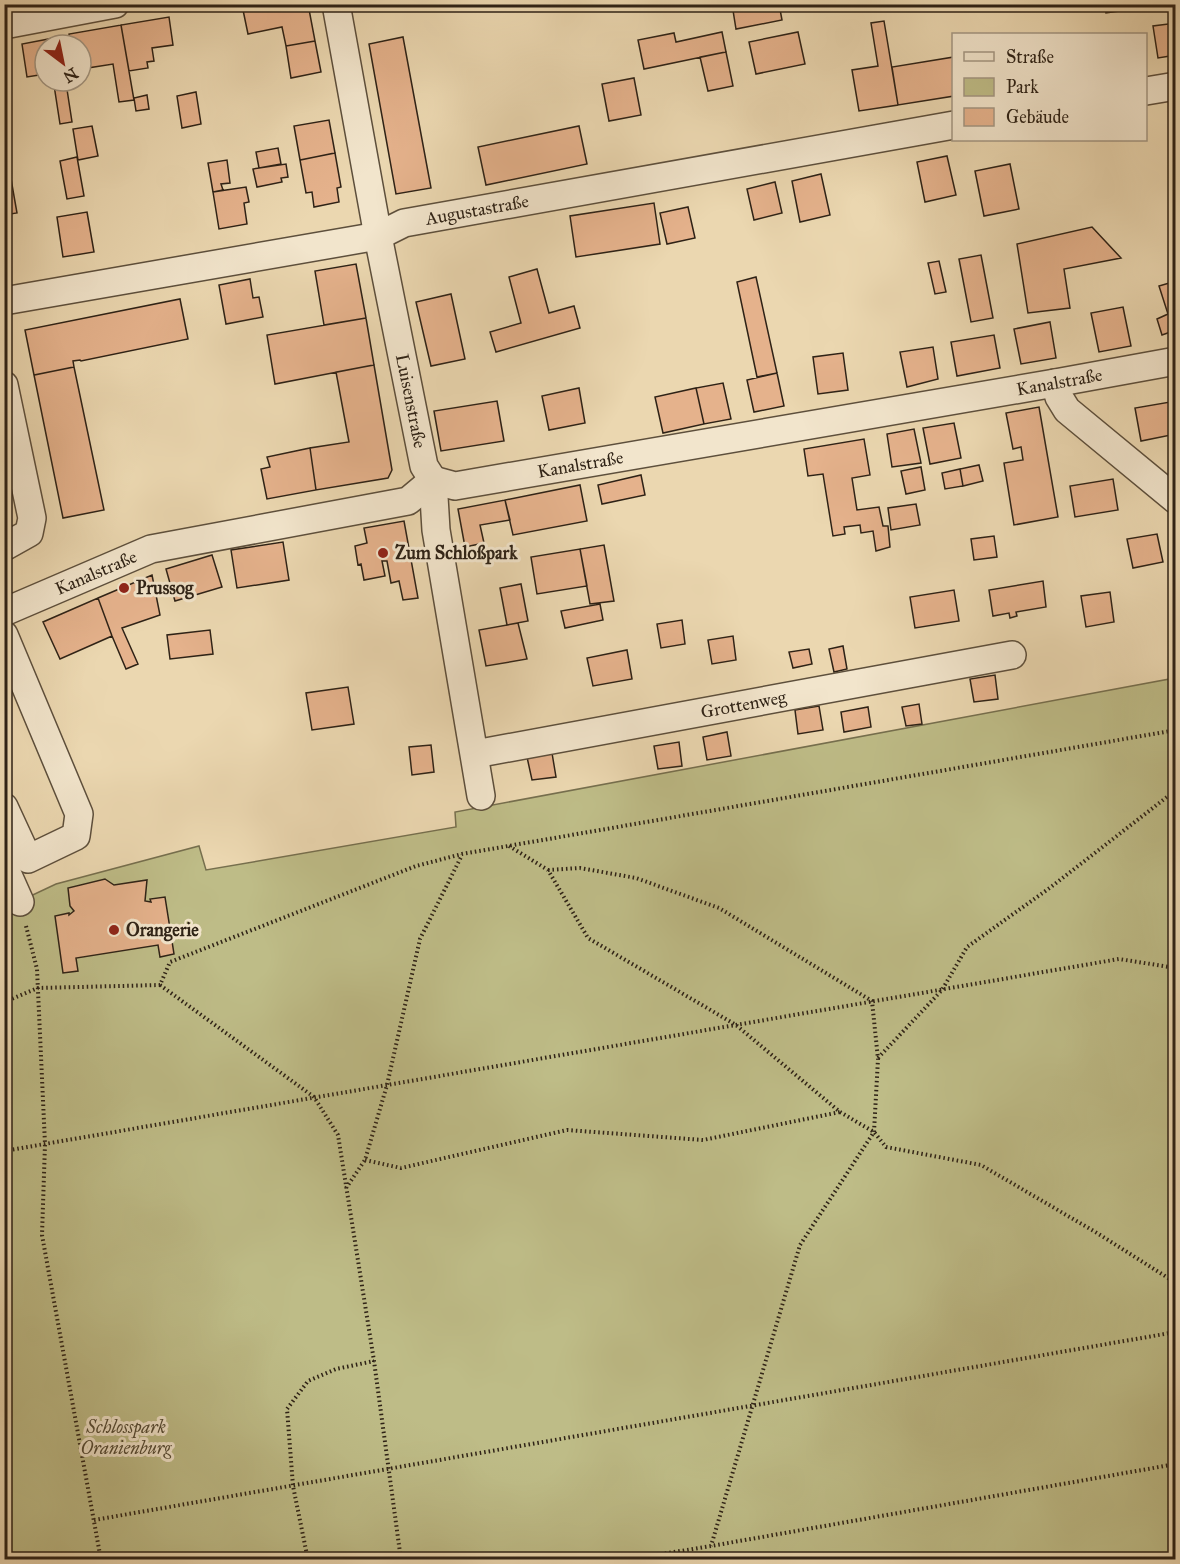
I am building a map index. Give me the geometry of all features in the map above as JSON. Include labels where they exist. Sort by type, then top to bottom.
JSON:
[{"type":"street","points":[[4,25],[115,4]]},
{"type":"street","name":"Luisenstraße","points":[[336,4],[378,236],[424,466],[433,480],[436,530],[481,796]]},
{"type":"street","points":[[1147,91],[1176,86]]},
{"type":"street","name":"Augustastraße","points":[[4,301],[378,236],[404,223],[952,125]]},
{"type":"street","name":"Kanalstraße","points":[[7,605],[151,549],[408,501],[433,480],[454,486],[1176,361]]},
{"type":"street","points":[[1055,383],[1059,398],[1067,410],[1176,500]]},
{"type":"street","points":[[4,385],[32,518],[29,533],[4,547]]},
{"type":"street","points":[[4,635],[79,814],[76,836],[28,859],[4,807]]},
{"type":"street","name":"Grottenweg","points":[[475,754],[1012,655]]},
{"type":"street","points":[[4,866],[20,902]]},
{"type":"path","points":[[160,985],[170,962],[416,866],[462,854],[1176,730]]},
{"type":"path","points":[[878,1059],[942,990],[967,946],[1051,887],[1176,790]]},
{"type":"path","points":[[508,846],[548,870],[588,938],[736,1025],[840,1112],[874,1132],[886,1148],[981,1165],[1097,1233],[1176,1283]]},
{"type":"path","points":[[346,1189],[365,1160],[387,1085],[420,939],[462,854]]},
{"type":"path","points":[[548,870],[580,868],[636,878],[719,908],[872,1001]]},
{"type":"path","points":[[20,902],[38,969],[45,1144],[42,1235],[101,1560]]},
{"type":"path","points":[[4,1151],[1119,959],[1176,968]]},
{"type":"path","points":[[4,1002],[38,988],[160,985],[314,1097],[338,1135],[374,1361],[401,1560]]},
{"type":"path","points":[[711,1546],[800,1245],[874,1132],[878,1059],[872,1001]]},
{"type":"path","points":[[365,1160],[401,1168],[567,1130],[703,1140],[840,1112]]},
{"type":"path","points":[[94,1520],[1176,1332]]},
{"type":"path","points":[[308,1560],[293,1486],[287,1409],[308,1381],[336,1369],[374,1361]]},
{"type":"path","points":[[625,1560],[1176,1464]]},
{"type":"green space","name":"Schlosspark Oranienburg","points":[[1175,678],[1175,1559],[5,1560],[5,908],[56,884],[199,846],[206,870],[456,827],[455,812]]},
{"type":"building","points":[[271,4],[308,4],[315,41],[286,46],[282,27],[248,34],[243,10]]},
{"type":"building","points":[[732,4],[779,4],[782,20],[736,29]]},
{"type":"building","points":[[1105,4],[1125,4],[1126,10],[1106,13]]},
{"type":"building","points":[[169,17],[173,45],[152,48],[154,61],[147,62],[148,68],[129,71],[121,25]]},
{"type":"building","points":[[884,21],[898,105],[859,111],[852,70],[878,66],[871,23]]},
{"type":"building","points":[[1176,23],[1176,55],[1158,58],[1153,26]]},
{"type":"building","points":[[121,25],[134,100],[119,102],[113,64],[93,67],[93,33],[75,33]]},
{"type":"building","points":[[722,32],[726,52],[644,69],[638,40],[674,33],[676,42]]},
{"type":"building","points":[[798,32],[805,64],[756,74],[749,42]]},
{"type":"building","points":[[403,37],[431,188],[396,194],[369,44]]},
{"type":"building","points":[[315,41],[321,72],[291,78],[286,46]]},
{"type":"building","points":[[33,42],[33,76],[27,77],[22,44]]},
{"type":"building","points":[[4,47],[11,77],[4,79]]},
{"type":"building","points":[[726,52],[733,86],[708,91],[700,57]]},
{"type":"building","points":[[952,57],[952,96],[898,105],[892,67]]},
{"type":"building","points":[[634,78],[641,115],[609,121],[602,84]]},
{"type":"building","points":[[196,92],[201,124],[182,128],[177,96]]},
{"type":"building","points":[[55,93],[68,93],[72,122],[60,124]]},
{"type":"building","points":[[147,95],[149,109],[136,111],[134,98]]},
{"type":"building","points":[[329,120],[335,153],[300,160],[294,126]]},
{"type":"building","points":[[92,126],[98,156],[78,160],[73,129]]},
{"type":"building","points":[[579,126],[587,164],[486,185],[478,147]]},
{"type":"building","points":[[278,148],[281,164],[259,168],[256,152]]},
{"type":"building","points":[[335,153],[341,187],[337,188],[339,202],[314,207],[312,192],[306,193],[300,160]]},
{"type":"building","points":[[947,156],[956,195],[925,202],[917,162]]},
{"type":"building","points":[[77,157],[84,196],[67,199],[60,161]]},
{"type":"building","points":[[227,160],[230,183],[221,184],[223,190],[213,192],[208,163]]},
{"type":"building","points":[[8,162],[17,213],[4,215],[4,163]]},
{"type":"building","points":[[286,164],[288,177],[281,178],[282,182],[257,187],[253,169]]},
{"type":"building","points":[[1010,164],[1019,209],[984,216],[975,171]]},
{"type":"building","points":[[821,174],[830,215],[800,222],[792,181]]},
{"type":"building","points":[[775,182],[782,213],[754,220],[747,189]]},
{"type":"building","points":[[246,187],[249,202],[244,203],[247,224],[219,229],[213,192]]},
{"type":"building","points":[[654,203],[660,244],[576,257],[570,216]]},
{"type":"building","points":[[688,207],[695,238],[667,244],[660,213]]},
{"type":"building","points":[[87,212],[94,252],[63,257],[57,217]]},
{"type":"building","points":[[1092,227],[1121,258],[1064,269],[1070,308],[1028,313],[1017,244]]},
{"type":"building","points":[[981,255],[993,318],[971,322],[959,259]]},
{"type":"building","points":[[939,261],[946,292],[935,294],[928,263]]},
{"type":"building","points":[[356,264],[366,318],[324,325],[315,271]]},
{"type":"building","points":[[537,269],[549,313],[574,306],[580,328],[496,352],[490,332],[521,323],[509,277]]},
{"type":"building","points":[[756,277],[777,373],[757,377],[737,282]]},
{"type":"building","points":[[250,279],[253,298],[259,297],[263,317],[226,324],[219,285]]},
{"type":"building","points":[[1176,281],[1176,317],[1172,318],[1176,330],[1162,335],[1157,319],[1168,314],[1159,286]]},
{"type":"building","points":[[451,294],[465,359],[431,366],[416,302]]},
{"type":"building","points":[[180,299],[188,339],[73,361],[74,367],[34,375],[25,330]]},
{"type":"building","points":[[1123,307],[1131,346],[1099,352],[1091,313]]},
{"type":"building","points":[[366,318],[374,365],[275,384],[267,335]]},
{"type":"building","points":[[1050,322],[1056,358],[1021,364],[1014,329]]},
{"type":"building","points":[[994,335],[1000,368],[957,376],[951,342]]},
{"type":"building","points":[[933,347],[938,379],[907,387],[900,352]]},
{"type":"building","points":[[843,353],[848,390],[818,394],[813,357]]},
{"type":"building","points":[[374,365],[392,470],[388,478],[316,490],[310,448],[349,442],[336,372]]},
{"type":"building","points":[[74,367],[104,510],[63,518],[34,375]]},
{"type":"building","points":[[777,373],[784,406],[754,412],[747,380]]},
{"type":"building","points":[[723,383],[731,419],[704,424],[696,388]]},
{"type":"building","points":[[579,388],[585,423],[549,430],[542,396]]},
{"type":"building","points":[[696,388],[704,424],[663,433],[655,397]]},
{"type":"building","points":[[497,401],[504,441],[441,451],[434,411]]},
{"type":"building","points":[[1170,402],[1176,434],[1141,441],[1135,408]]},
{"type":"building","points":[[1039,407],[1058,517],[1014,525],[1004,463],[1023,460],[1021,447],[1013,449],[1006,413]]},
{"type":"building","points":[[954,423],[961,458],[930,464],[923,428]]},
{"type":"building","points":[[914,429],[921,463],[892,467],[887,434]]},
{"type":"building","points":[[864,439],[870,475],[852,478],[857,510],[879,507],[883,526],[888,526],[890,547],[876,551],[873,531],[861,533],[860,525],[844,527],[845,534],[833,536],[823,474],[808,476],[804,449]]},
{"type":"building","points":[[310,448],[316,490],[267,499],[261,469],[270,467],[267,457]]},
{"type":"building","points":[[979,465],[983,481],[963,486],[960,469]]},
{"type":"building","points":[[921,467],[925,490],[906,494],[901,471]]},
{"type":"building","points":[[960,469],[963,486],[945,489],[942,473]]},
{"type":"building","points":[[641,475],[645,495],[602,504],[598,485]]},
{"type":"building","points":[[1113,479],[1118,510],[1075,517],[1070,486]]},
{"type":"building","points":[[580,485],[587,521],[513,535],[505,500]]},
{"type":"building","points":[[505,500],[510,520],[480,525],[484,543],[465,547],[458,509]]},
{"type":"building","points":[[916,504],[920,525],[891,530],[888,508]]},
{"type":"building","name":"Zum Schloßpark","points":[[404,521],[418,598],[403,600],[399,581],[391,583],[387,561],[382,561],[385,576],[364,580],[361,564],[358,565],[355,546],[367,543],[364,528]]},
{"type":"building","points":[[1157,534],[1163,562],[1133,568],[1127,539]]},
{"type":"building","points":[[994,536],[997,557],[974,560],[971,539]]},
{"type":"building","points":[[283,542],[289,580],[237,588],[231,550]]},
{"type":"building","points":[[604,545],[614,601],[590,604],[580,549]]},
{"type":"building","points":[[580,549],[587,586],[537,594],[531,557]]},
{"type":"building","points":[[212,555],[222,587],[175,601],[166,569]]},
{"type":"building","points":[[152,575],[160,615],[122,628],[138,664],[126,669],[98,598]]},
{"type":"building","points":[[1043,581],[1046,607],[1016,612],[1017,616],[1010,618],[1009,613],[993,616],[989,590]]},
{"type":"building","points":[[521,584],[528,621],[507,625],[500,588]]},
{"type":"building","points":[[954,590],[959,621],[915,628],[910,597]]},
{"type":"building","points":[[1110,592],[1114,622],[1086,627],[1081,596]]},
{"type":"building","points":[[98,598],[112,636],[60,659],[43,622]]},
{"type":"building","points":[[600,604],[603,620],[565,628],[561,611]]},
{"type":"building","points":[[682,620],[685,644],[661,648],[657,624]]},
{"type":"building","points":[[518,623],[527,659],[486,666],[479,630]]},
{"type":"building","points":[[210,630],[213,654],[170,659],[167,635]]},
{"type":"building","points":[[733,636],[736,660],[712,664],[708,640]]},
{"type":"building","points":[[843,646],[847,669],[834,672],[829,649]]},
{"type":"building","points":[[809,649],[812,664],[793,668],[789,652]]},
{"type":"building","points":[[627,650],[632,679],[593,686],[587,658]]},
{"type":"building","points":[[995,675],[998,699],[974,702],[970,679]]},
{"type":"building","points":[[348,687],[354,724],[312,730],[306,693]]},
{"type":"building","points":[[919,704],[922,724],[906,726],[902,707]]},
{"type":"building","points":[[819,706],[823,730],[798,734],[795,710]]},
{"type":"building","points":[[868,707],[871,727],[844,732],[841,712]]},
{"type":"building","points":[[727,732],[731,756],[707,760],[703,737]]},
{"type":"building","points":[[679,742],[682,766],[658,769],[654,746]]},
{"type":"building","points":[[431,745],[434,772],[412,775],[409,747]]},
{"type":"building","points":[[552,753],[556,777],[532,780],[527,757]]},
{"type":"building","name":"Orangerie","points":[[105,879],[114,885],[147,880],[145,901],[151,902],[150,899],[165,897],[174,954],[160,957],[158,945],[76,958],[78,971],[63,973],[55,916],[69,913],[69,915],[74,911],[70,906],[68,888]]},
{"type":"place","name":"Zum Schloßpark","points":[[383,553]]},
{"type":"place","name":"Prussog","points":[[124,588]]},
{"type":"place","name":"Orangerie","points":[[114,930]]}]
